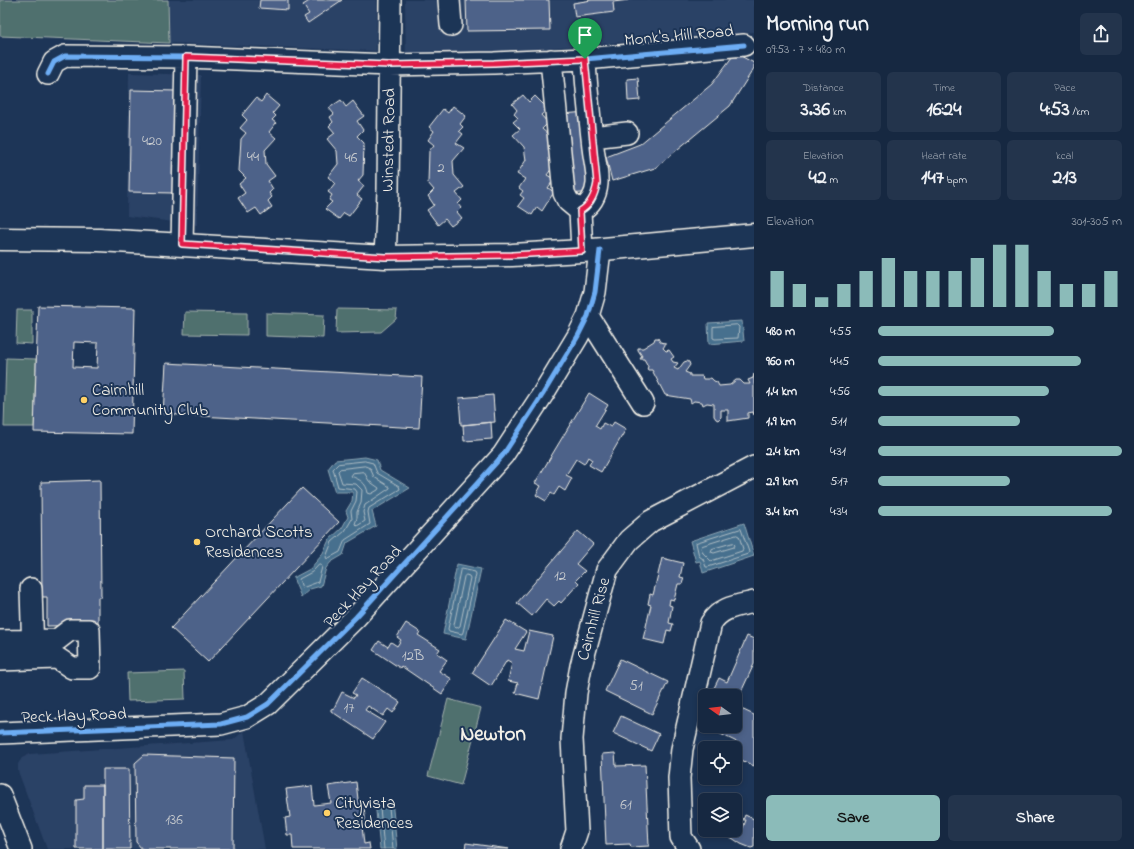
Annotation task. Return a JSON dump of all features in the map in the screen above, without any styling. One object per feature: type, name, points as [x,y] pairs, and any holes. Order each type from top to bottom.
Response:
[{"type":"main road","points":[[0,239],[99,240],[385,257],[512,255],[591,250],[754,235]]},
{"type":"street","name":"Winstedt Road","points":[[385,257],[388,191],[390,0]]},
{"type":"street","points":[[449,0],[451,25]]},
{"type":"street","name":"Monk's Hill Road","points":[[48,74],[54,62],[65,56],[186,57],[389,65],[585,59],[744,45]]},
{"type":"street","points":[[182,244],[186,57]]},
{"type":"street","points":[[551,60],[564,193],[568,201],[580,211],[586,208],[592,201],[597,183],[585,59]]},
{"type":"street","points":[[554,94],[587,91]]},
{"type":"street","points":[[592,137],[627,132]]},
{"type":"street","name":"Peck Hay Road","points":[[0,733],[221,724],[247,717],[268,704],[356,617],[503,455],[543,394],[578,336],[588,316],[595,292],[591,250],[580,211]]},
{"type":"street","points":[[588,316],[643,403]]},
{"type":"street","name":"Cairnhill Rise","points":[[572,849],[577,831],[572,739],[576,693],[581,666],[607,570],[629,540],[651,521],[754,467]]},
{"type":"street","points":[[31,589],[33,649]]},
{"type":"street","points":[[689,849],[681,837],[679,778],[682,749],[712,623],[720,612],[754,602]]},
{"type":"street","points":[[0,641],[33,649]]},
{"type":"street","points":[[0,660],[33,649]]},
{"type":"street","points":[[0,795],[21,849]]},
{"type":"shaded area","points":[[168,0],[377,0],[376,51],[169,43]]},
{"type":"shaded area","points":[[405,0],[754,0],[754,32],[406,59]]},
{"type":"shaded area","points":[[129,73],[201,75],[197,225],[127,216]]},
{"type":"shaded area","points":[[244,731],[265,849],[47,849],[18,771],[18,764],[22,758],[30,754],[233,740]]},
{"type":"green space","points":[[0,0],[168,0],[169,43],[0,36]]},
{"type":"green space","points":[[337,309],[397,310],[396,319],[381,332],[336,333]]},
{"type":"green space","points":[[17,310],[32,310],[32,344],[16,343]]},
{"type":"green space","points":[[185,312],[247,313],[247,335],[184,334]]},
{"type":"green space","points":[[266,313],[324,315],[323,338],[266,336]]},
{"type":"green space","points":[[6,358],[36,359],[34,427],[4,427]]},
{"type":"green space","points":[[184,671],[185,699],[128,701],[127,673]]},
{"type":"green space","points":[[448,699],[481,708],[461,785],[428,776]]},
{"type":"water","points":[[742,321],[744,341],[709,344],[708,323]]},
{"type":"water","points":[[365,457],[377,460],[380,470],[410,488],[372,511],[376,526],[347,543],[343,555],[331,562],[326,568],[321,586],[310,589],[301,597],[293,578],[310,569],[322,555],[329,540],[342,528],[348,517],[346,511],[352,501],[353,492],[335,492],[328,469],[335,460]]},
{"type":"water","points":[[744,523],[754,556],[703,573],[700,561],[696,562],[690,541]]},
{"type":"water","points":[[457,564],[481,569],[466,639],[443,634]]},
{"type":"water","points":[[392,800],[397,849],[380,849],[375,802]]},
{"type":"building","points":[[260,0],[288,0],[288,10],[259,8]]},
{"type":"building","points":[[311,0],[342,0],[308,23],[304,17],[309,14],[303,5]]},
{"type":"building","points":[[466,0],[549,0],[550,30],[467,31]]},
{"type":"building","points":[[592,0],[629,0],[613,2],[614,12],[575,17],[573,3]]},
{"type":"building","points":[[735,53],[754,63],[754,68],[730,106],[655,168],[612,181],[606,157],[640,144],[712,84]]},
{"type":"building","points":[[638,78],[640,100],[628,101],[627,79]]},
{"type":"building","points":[[131,90],[176,91],[173,193],[129,192]]},
{"type":"building","points":[[266,95],[279,106],[273,113],[276,116],[272,120],[276,123],[269,132],[276,138],[265,150],[266,164],[275,176],[268,181],[273,189],[269,193],[272,197],[268,201],[272,207],[261,215],[256,208],[248,213],[238,198],[245,193],[239,184],[246,178],[239,171],[241,139],[246,133],[240,128],[247,120],[242,115],[256,98],[261,102]]},
{"type":"building","points":[[523,95],[529,102],[535,96],[548,109],[541,115],[548,123],[542,129],[550,136],[552,168],[547,175],[554,179],[548,188],[554,192],[542,211],[537,207],[532,215],[518,206],[524,198],[520,195],[523,191],[519,188],[525,179],[517,174],[526,160],[524,147],[513,135],[520,129],[513,122],[518,118],[514,114],[517,110],[512,104]]},
{"type":"building","points":[[341,100],[346,107],[353,101],[364,116],[357,121],[363,130],[357,136],[364,143],[363,175],[358,181],[364,186],[357,195],[362,199],[349,216],[344,213],[339,219],[325,209],[332,202],[329,200],[332,195],[328,192],[335,183],[328,177],[338,164],[337,151],[327,139],[335,133],[329,126],[333,122],[330,117],[334,114],[329,108]]},
{"type":"building","points":[[453,106],[466,116],[460,124],[463,127],[459,131],[463,134],[456,143],[464,148],[453,161],[454,175],[464,187],[456,193],[462,200],[458,204],[461,208],[457,212],[462,218],[451,226],[445,219],[438,225],[427,210],[434,205],[428,196],[434,190],[428,183],[429,151],[434,145],[428,140],[434,131],[429,127],[443,109],[448,113]]},
{"type":"building","points":[[586,112],[592,192],[570,194],[563,114]]},
{"type":"building","name":"Cairnhill Community Club","points":[[38,306],[135,308],[132,434],[34,432]],"holes":[[[74,342],[98,343],[97,368],[73,367]]]},
{"type":"building","points":[[655,338],[658,338],[660,342],[665,343],[663,348],[666,351],[669,350],[674,357],[671,359],[673,362],[678,363],[674,368],[678,370],[684,362],[689,362],[690,365],[685,372],[690,374],[690,376],[702,376],[703,379],[711,378],[717,382],[719,386],[730,385],[736,380],[740,380],[744,384],[750,384],[748,380],[753,378],[754,374],[754,415],[753,412],[748,413],[748,418],[728,421],[728,410],[721,410],[721,417],[718,420],[714,416],[714,404],[707,403],[703,405],[702,402],[694,401],[691,403],[690,399],[665,395],[652,370],[647,370],[648,366],[644,359],[640,359],[642,356],[638,350],[638,348],[643,348],[654,341]]},
{"type":"building","points":[[166,363],[422,377],[419,428],[163,414]]},
{"type":"building","points":[[589,393],[608,405],[595,426],[600,429],[603,423],[611,427],[614,422],[626,429],[601,472],[589,465],[592,460],[588,457],[584,464],[576,459],[566,475],[572,478],[565,491],[559,487],[554,495],[551,493],[546,501],[536,495],[541,486],[535,483]]},
{"type":"building","points":[[493,395],[495,422],[461,425],[459,398]]},
{"type":"building","points":[[491,422],[492,439],[464,441],[463,425]]},
{"type":"building","points":[[100,480],[101,597],[98,597],[98,625],[47,626],[47,597],[42,597],[41,482]]},
{"type":"building","points":[[302,488],[339,522],[208,662],[171,628]]},
{"type":"building","points":[[578,531],[593,544],[576,564],[585,571],[576,580],[579,583],[561,603],[559,601],[554,606],[546,599],[532,616],[517,603]]},
{"type":"building","points":[[662,558],[683,563],[680,577],[684,578],[682,584],[678,584],[674,600],[670,599],[669,605],[672,606],[669,623],[673,624],[671,631],[667,630],[664,644],[643,639],[651,605],[648,604],[650,594],[653,595]]},
{"type":"building","points":[[506,620],[526,632],[515,649],[524,651],[529,631],[553,636],[539,699],[515,693],[518,683],[508,681],[512,663],[507,660],[491,686],[472,673]]},
{"type":"building","points":[[406,623],[420,632],[418,635],[440,649],[437,653],[447,660],[439,671],[452,679],[442,694],[401,666],[400,668],[373,650],[379,641],[388,647],[391,642],[397,646],[401,640],[397,637]]},
{"type":"building","points":[[747,636],[754,639],[754,664],[742,690],[714,689],[719,678],[727,682]]},
{"type":"building","points":[[620,659],[668,682],[652,714],[605,691]]},
{"type":"building","points":[[362,678],[400,702],[393,713],[388,709],[383,716],[368,706],[365,710],[385,722],[373,739],[331,711],[342,692],[354,698],[356,695],[352,693]]},
{"type":"building","points":[[742,709],[754,715],[754,766],[742,760],[742,741],[735,741],[718,733],[742,733]]},
{"type":"building","points":[[621,716],[659,734],[651,751],[613,733]]},
{"type":"building","points":[[615,753],[616,766],[645,765],[649,846],[631,847],[630,844],[606,845],[602,754]]},
{"type":"building","points":[[144,755],[234,758],[233,849],[142,849],[136,842],[135,763]]},
{"type":"building","points":[[103,769],[129,769],[130,849],[103,849]]},
{"type":"building","name":"Cityvista Residences","points":[[356,782],[359,808],[364,808],[366,825],[362,826],[364,844],[369,843],[370,849],[293,849],[292,835],[287,835],[285,818],[290,817],[286,789],[312,786],[314,805],[331,803],[328,786]]},
{"type":"building","points":[[84,785],[103,785],[103,849],[76,849],[76,800],[84,799]]},
{"type":"building","points":[[745,815],[754,819],[754,847],[751,848],[728,837],[742,837],[742,828],[746,820],[743,820]]},
{"type":"building","points":[[466,843],[509,849],[465,849]]},
{"type":"cycle path","points":[[48,74],[54,62],[65,56],[186,57],[389,65],[494,63],[585,59],[744,45]]},
{"type":"cycle path","points":[[0,733],[221,724],[247,717],[268,704],[356,617],[503,455],[543,394],[578,336],[588,316],[595,292],[600,250]]},
{"type":"place","name":"Cairnhill Community Club","points":[[84,400]]},
{"type":"place","name":"Orchard Scotts Residences","points":[[197,542]]},
{"type":"place","name":"Cityvista Residences","points":[[327,813]]},
{"type":"district","name":"Newton","points":[[493,735]]},
{"type":"route","points":[[186,57],[389,65],[494,63],[585,59],[597,183],[592,201],[586,208],[580,211],[582,251],[512,255],[385,257],[182,244],[186,57]]}]
